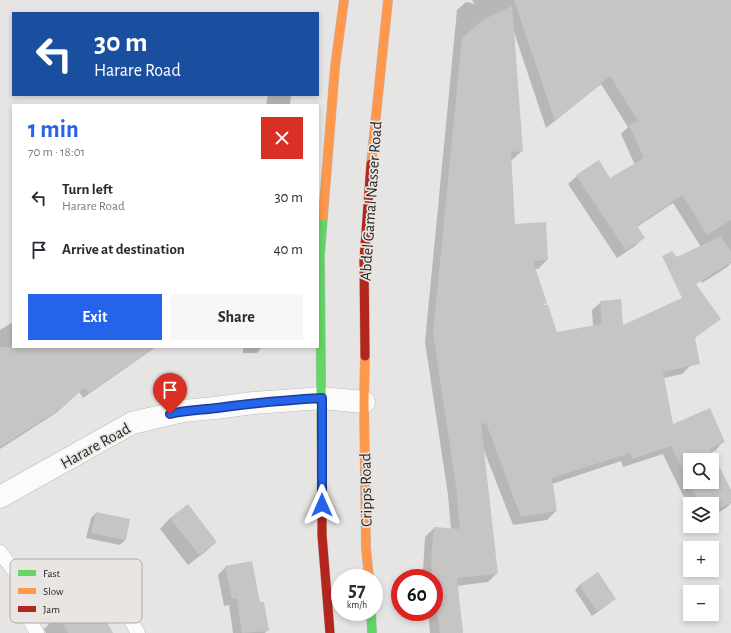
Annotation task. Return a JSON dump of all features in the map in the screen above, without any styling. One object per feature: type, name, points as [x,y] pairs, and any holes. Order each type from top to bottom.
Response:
[{"type":"main road","points":[[330,633],[322,535],[320,255],[335,67],[344,0]]},
{"type":"main road","name":"Abdel Gamal Nasser Road","points":[[364,402],[364,260],[372,153],[388,0]]},
{"type":"main road","name":"Cripps Road","points":[[364,402],[367,569]]},
{"type":"main road","points":[[371,621],[372,633]]},
{"type":"street","name":"Harare Road","points":[[0,497],[132,423],[183,411],[252,402],[322,398],[364,402]]},
{"type":"lane","points":[[0,552],[10,566]]},
{"type":"lane","points":[[31,623],[37,633]]},
{"type":"lane","points":[[132,623],[138,633]]},
{"type":"building","points":[[514,0],[731,0],[731,220],[707,235],[682,195],[637,226],[645,238],[626,250],[576,175],[599,160],[610,178],[644,158],[629,125],[638,121],[610,76],[555,121]]},
{"type":"building","points":[[512,6],[523,151],[511,152],[515,224],[546,222],[548,260],[533,261],[547,303],[543,305],[548,305],[557,332],[602,324],[600,301],[621,299],[623,325],[682,298],[662,256],[672,251],[677,257],[721,236],[731,252],[731,262],[696,284],[721,319],[695,338],[700,364],[663,372],[673,424],[710,408],[725,442],[710,448],[712,453],[683,453],[683,470],[671,446],[632,459],[630,453],[552,478],[557,511],[521,517],[486,423],[481,424],[498,574],[457,578],[463,633],[440,633],[438,621],[443,621],[443,569],[432,569],[431,562],[434,527],[460,529],[456,486],[433,333],[462,38],[483,20]]},
{"type":"building","points":[[0,347],[154,348],[89,393],[85,387],[62,408],[0,447]]},
{"type":"building","points":[[719,466],[731,490],[731,502],[719,509],[719,497],[696,497],[692,489],[719,489]]},
{"type":"building","points":[[188,504],[217,542],[199,555],[170,518]]},
{"type":"building","points":[[96,512],[130,519],[126,540],[91,533]]},
{"type":"building","points":[[252,561],[260,602],[264,602],[269,631],[242,633],[237,598],[232,599],[225,566]]},
{"type":"building","points":[[598,572],[616,599],[597,611],[579,585]]},
{"type":"building","points":[[63,623],[107,623],[113,633],[68,633]]},
{"type":"traffic: fast","points":[[322,506],[320,255],[323,216]]},
{"type":"traffic: fast","points":[[371,621],[372,633]]},
{"type":"traffic: slow","points":[[323,216],[335,67],[344,0]]},
{"type":"traffic: slow","points":[[371,164],[388,0]]},
{"type":"traffic: slow","points":[[365,356],[364,402],[366,548],[368,569]]},
{"type":"traffic: jam","points":[[365,356],[364,260],[371,164]]},
{"type":"traffic: jam","points":[[322,506],[322,535],[330,633]]},
{"type":"route","points":[[170,414],[252,402],[322,398],[322,505]]}]
